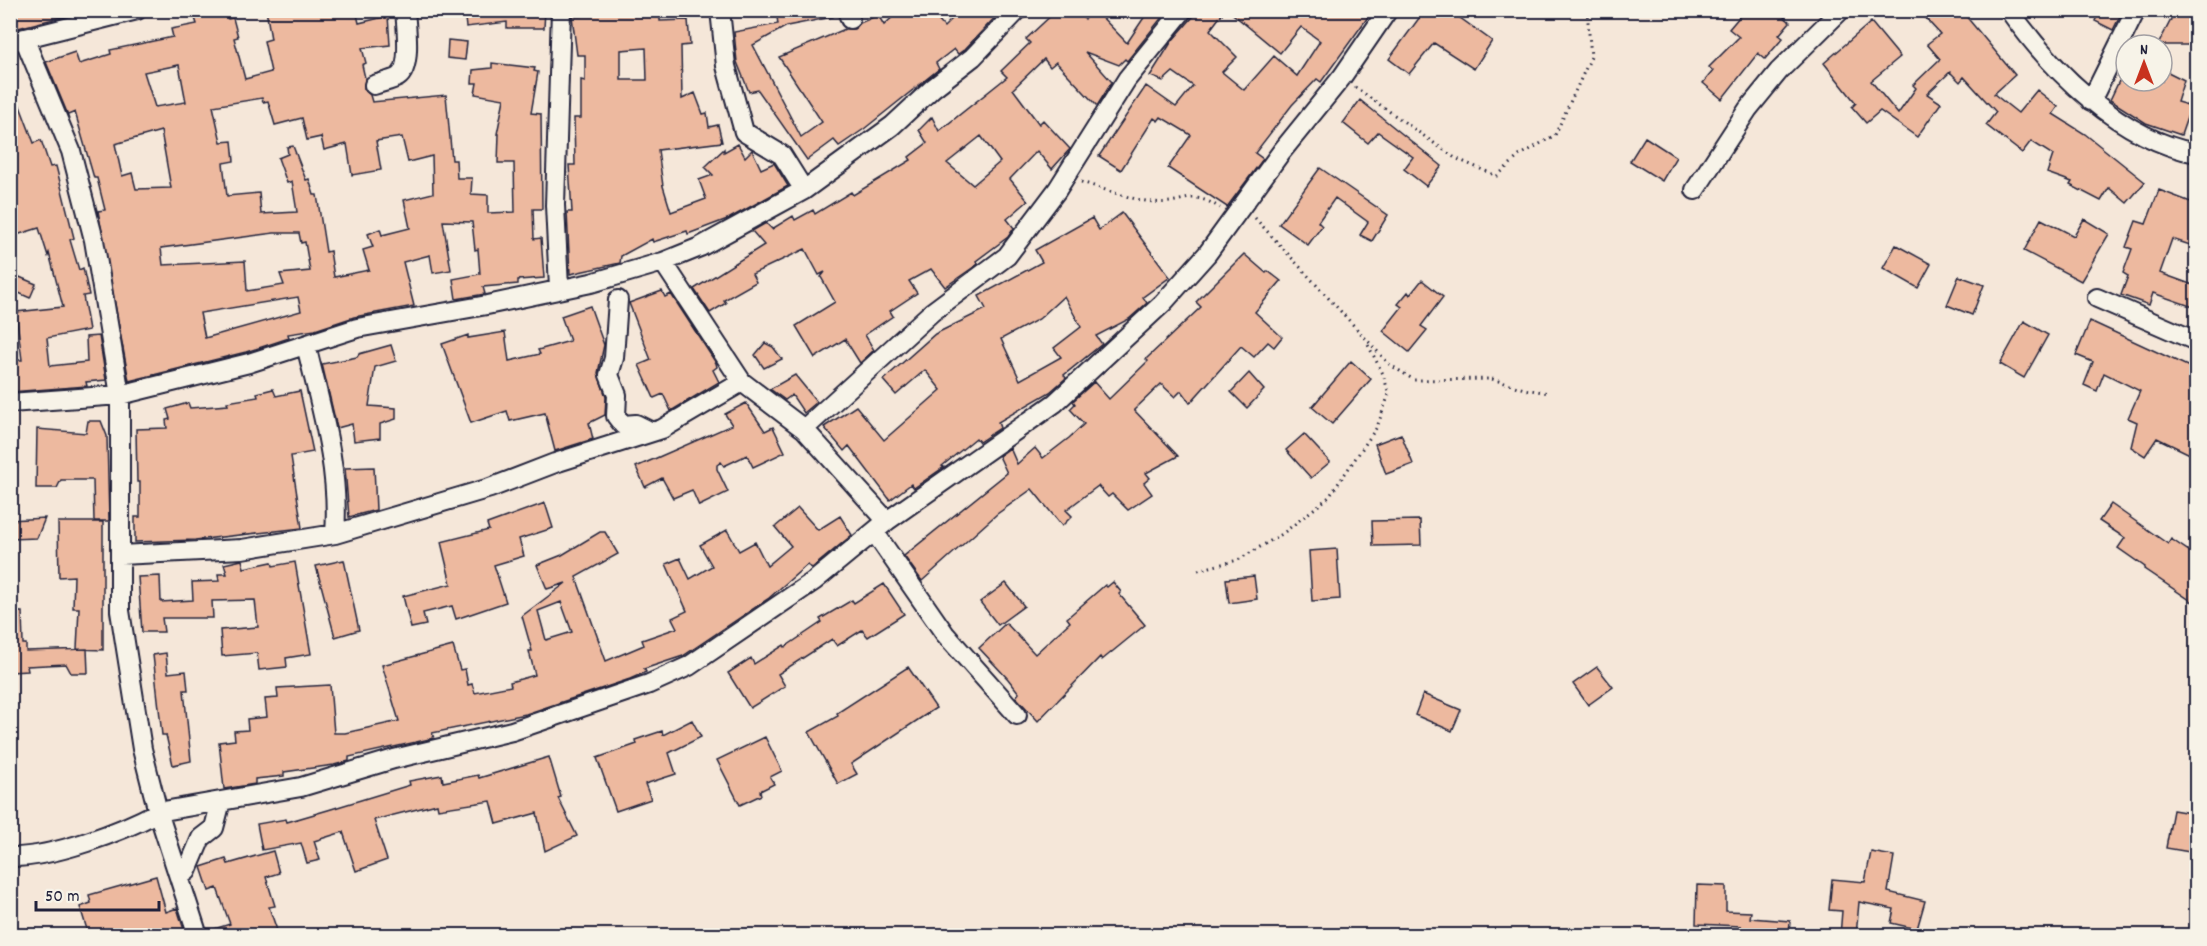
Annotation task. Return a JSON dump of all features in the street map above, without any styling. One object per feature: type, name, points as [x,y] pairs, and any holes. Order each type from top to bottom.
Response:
[{"type":"street","points":[[137,10],[17,40],[71,151],[94,240],[120,395],[120,611],[142,750],[158,812],[198,936]]},
{"type":"street","points":[[374,84],[399,76],[404,69],[407,50],[405,10]]},
{"type":"street","points":[[558,288],[555,205],[561,10]]},
{"type":"street","points":[[720,10],[726,66],[744,132],[782,155],[804,190]]},
{"type":"street","points":[[10,403],[120,395],[249,363],[357,328],[487,305],[558,288],[591,283],[663,262],[700,247],[804,190],[892,126],[933,88],[973,57],[1018,10]]},
{"type":"street","points":[[804,429],[932,312],[1007,256],[1065,177],[1126,79],[1182,10]]},
{"type":"street","points":[[10,857],[49,853],[142,821],[158,812],[301,787],[394,759],[512,731],[649,684],[688,666],[754,624],[881,527],[1055,403],[1162,303],[1207,254],[1282,151],[1342,77],[1388,10]]},
{"type":"street","points":[[1695,190],[1754,102],[1779,71],[1841,10]]},
{"type":"street","points":[[2008,10],[2058,71],[2091,101],[2165,144],[2196,153]]},
{"type":"street","points":[[2091,101],[2136,10]]},
{"type":"street","points":[[663,262],[742,382],[804,429],[881,527],[945,634],[1017,715]]},
{"type":"street","points":[[2097,298],[2196,341]]},
{"type":"street","points":[[618,300],[615,358],[609,375],[617,395],[616,416],[623,425],[636,424],[652,432]]},
{"type":"street","points":[[306,345],[335,471],[337,507],[335,534]]},
{"type":"street","points":[[120,555],[242,549],[335,534],[490,488],[555,462],[652,432],[683,418],[742,382]]},
{"type":"street","points":[[179,877],[187,871],[201,838],[214,828],[221,801]]},
{"type":"path","points":[[1342,77],[1455,159],[1497,176],[1519,156],[1555,135],[1591,57],[1587,10]]},
{"type":"path","points":[[1065,177],[1127,197],[1155,203],[1174,202],[1187,197],[1205,198],[1221,208],[1241,209],[1389,364],[1414,380],[1492,378],[1524,389],[1549,393]]},
{"type":"path","points":[[1198,570],[1239,560],[1282,534],[1329,497],[1377,427],[1389,394],[1383,374],[1365,338]]},
{"type":"building","points":[[10,10],[89,10],[10,30]]},
{"type":"building","points":[[266,10],[356,10],[359,23],[388,16],[390,45],[362,48],[366,63],[362,65],[365,78],[364,89],[370,95],[372,102],[446,95],[452,160],[456,160],[457,178],[472,178],[471,194],[488,195],[488,213],[515,212],[514,163],[498,163],[499,134],[497,134],[504,99],[475,94],[477,83],[472,83],[473,70],[492,68],[492,63],[535,68],[534,71],[538,72],[531,113],[541,114],[542,209],[533,209],[534,239],[541,238],[544,278],[518,280],[518,284],[483,287],[485,294],[456,299],[453,279],[480,274],[478,249],[475,250],[472,222],[443,221],[451,270],[433,273],[430,255],[403,262],[414,306],[354,317],[315,330],[288,334],[289,338],[246,352],[129,381],[98,211],[105,210],[97,178],[94,178],[75,112],[68,115],[46,62],[75,52],[79,64],[111,54],[110,50],[173,37],[171,29],[197,24],[195,18],[225,13],[228,19],[233,18],[238,37],[234,38],[245,79],[271,72],[264,41],[271,39]],"holes":[[[179,65],[186,102],[155,107],[144,72]],[[262,98],[263,102],[268,101],[275,125],[302,118],[307,140],[321,137],[324,150],[347,144],[352,175],[381,170],[376,141],[402,137],[408,162],[432,156],[433,193],[404,200],[410,228],[382,235],[380,229],[368,234],[373,247],[363,250],[369,270],[334,277],[330,251],[326,252],[317,195],[314,195],[309,179],[306,180],[293,146],[287,147],[288,154],[278,158],[287,183],[292,181],[297,212],[261,214],[259,193],[227,196],[223,163],[234,161],[232,141],[221,142],[213,106]],[[161,131],[171,188],[136,189],[132,173],[122,176],[115,144]],[[274,233],[299,233],[301,243],[305,242],[310,271],[280,274],[284,285],[247,291],[245,261],[163,265],[161,248]],[[298,297],[301,311],[205,338],[200,313]]]},
{"type":"building","points":[[464,10],[545,10],[544,28],[507,28],[507,22],[466,27]]},
{"type":"building","points":[[582,10],[660,10],[660,21],[688,20],[690,45],[681,46],[682,99],[695,93],[703,114],[707,113],[709,127],[718,125],[722,142],[658,150],[663,186],[671,212],[706,199],[699,180],[713,175],[705,167],[724,149],[724,152],[738,144],[745,157],[752,150],[761,169],[774,163],[788,186],[730,218],[688,234],[687,231],[653,242],[652,239],[621,256],[620,263],[570,274],[567,212],[572,212],[569,165],[575,165],[574,118],[581,118],[581,80],[585,81],[585,55],[577,55],[572,16],[582,16]],"holes":[[[646,48],[647,80],[621,80],[621,50]]]},
{"type":"building","points":[[776,10],[832,10],[833,17],[787,26],[753,45],[801,137],[822,122],[779,57],[845,29],[854,29],[860,23],[878,15],[884,25],[900,10],[929,10],[944,27],[961,10],[1002,10],[965,49],[958,54],[954,49],[936,63],[939,69],[864,129],[839,146],[834,140],[807,160],[758,90],[749,92],[737,62],[734,32],[778,24]]},
{"type":"building","points":[[1057,10],[1071,10],[1085,19],[1095,10],[1127,43],[1149,10],[1167,11],[1127,61],[1125,59],[1119,65],[1085,52],[1112,82],[1097,106],[1056,62],[1050,67],[1044,59],[1013,89],[1039,124],[1043,120],[1070,149],[1052,169],[1037,151],[1010,179],[1028,201],[1007,219],[1014,228],[1008,237],[976,261],[978,264],[945,287],[931,269],[909,281],[917,293],[890,311],[893,316],[865,335],[874,350],[860,363],[845,339],[815,358],[796,326],[835,302],[821,277],[825,272],[819,275],[805,249],[752,274],[756,282],[724,300],[726,303],[710,313],[694,289],[764,245],[752,231],[766,223],[772,229],[793,216],[795,220],[813,210],[815,214],[851,192],[853,195],[911,160],[909,157],[927,143],[919,130],[932,117],[939,131],[1007,77],[1001,71],[1030,43],[1026,39]],"holes":[[[981,136],[1000,162],[973,185],[947,163]]]},
{"type":"building","points":[[1199,10],[1225,10],[1210,30],[1237,57],[1222,72],[1244,90],[1274,56],[1297,76],[1320,41],[1301,27],[1280,53],[1228,10],[1373,10],[1321,82],[1317,79],[1292,105],[1255,153],[1263,159],[1227,207],[1168,168],[1191,135],[1161,117],[1158,121],[1154,118],[1121,170],[1099,156],[1146,86],[1176,107],[1193,86],[1173,72],[1163,81],[1150,76],[1172,41]]},
{"type":"building","points":[[1425,10],[1449,10],[1492,41],[1474,69],[1434,43],[1409,74],[1389,59]]},
{"type":"building","points":[[1745,10],[1776,10],[1790,22],[1779,35],[1783,38],[1765,59],[1758,53],[1722,99],[1703,83],[1713,71],[1709,67],[1739,37],[1729,29]]},
{"type":"building","points":[[1918,10],[1959,10],[2015,75],[1994,94],[2018,113],[2037,90],[2058,107],[2053,114],[2085,134],[2145,182],[2127,203],[2109,188],[2101,201],[2070,185],[2072,182],[2047,173],[2053,155],[2031,141],[2022,153],[1986,125],[1996,112],[1964,77],[1960,82],[1950,72],[1927,94],[1941,103],[1917,137],[1880,111],[1866,123],[1852,107],[1856,103],[1824,63],[1871,22],[1900,57],[1871,81],[1898,114],[1916,88],[1913,85],[1940,59],[1927,44],[1940,34]]},
{"type":"building","points":[[2100,10],[2123,10],[2113,30],[2095,21]]},
{"type":"building","points":[[2176,10],[2182,10],[2196,17],[2196,45],[2174,45],[2174,33],[2164,33]]},
{"type":"building","points":[[448,40],[467,42],[465,60],[447,58]]},
{"type":"building","points":[[2174,75],[2184,80],[2177,102],[2191,106],[2181,135],[2146,123],[2110,100],[2114,92],[2174,93]]},
{"type":"building","points":[[12,85],[34,143],[41,140],[50,167],[56,166],[74,238],[70,240],[79,270],[83,268],[89,295],[83,296],[89,330],[47,338],[50,366],[87,362],[86,337],[99,336],[106,380],[86,382],[87,386],[10,392],[10,360],[22,360],[16,312],[63,307],[49,253],[48,256],[39,228],[10,237]]},
{"type":"building","points":[[1360,100],[1442,166],[1426,186],[1404,169],[1413,157],[1378,132],[1368,143],[1343,123]]},
{"type":"building","points":[[1645,137],[1676,157],[1662,181],[1630,161]]},
{"type":"building","points":[[1320,168],[1388,215],[1372,241],[1360,235],[1368,222],[1335,198],[1318,222],[1322,226],[1308,245],[1279,224]]},
{"type":"building","points":[[2159,190],[2196,204],[2196,247],[2172,239],[2160,273],[2196,286],[2196,308],[2153,293],[2149,305],[2121,295],[2128,276],[2123,273],[2132,249],[2126,247],[2136,221],[2146,224]]},
{"type":"building","points":[[1122,213],[1170,277],[1143,297],[1147,303],[1129,319],[1096,336],[1102,344],[1064,375],[1066,378],[1050,392],[998,422],[1000,428],[979,442],[976,438],[942,466],[944,467],[914,488],[911,484],[890,500],[849,446],[844,451],[824,427],[856,406],[884,440],[941,390],[925,370],[896,395],[883,380],[935,334],[986,309],[979,296],[1042,262],[1035,250],[1092,218],[1099,230]],"holes":[[[1064,296],[1081,327],[1054,348],[1061,357],[1020,380],[1001,339],[1039,319]]]},
{"type":"building","points":[[2041,219],[2074,236],[2084,219],[2109,234],[2081,281],[2024,251]]},
{"type":"building","points":[[1896,245],[1931,264],[1918,288],[1883,268]]},
{"type":"building","points":[[1244,254],[1266,273],[1268,271],[1281,281],[1255,312],[1282,337],[1274,347],[1268,342],[1254,357],[1241,346],[1190,403],[1181,391],[1175,397],[1161,384],[1134,410],[1178,456],[1146,473],[1150,478],[1144,483],[1152,494],[1128,510],[1112,494],[1108,497],[1098,486],[1066,510],[1072,516],[1062,526],[1032,489],[997,514],[922,581],[904,556],[1007,473],[999,456],[1010,448],[1017,464],[1035,448],[1043,458],[1069,438],[1084,424],[1070,409],[1075,404],[1073,401],[1094,382],[1109,399],[1148,361],[1146,359],[1201,307],[1196,302]]},
{"type":"building","points":[[10,273],[36,284],[30,298],[10,289]]},
{"type":"building","points":[[1959,276],[1984,285],[1972,315],[1947,305]]},
{"type":"building","points":[[1422,280],[1443,297],[1421,326],[1427,330],[1409,352],[1383,331],[1402,307],[1398,304],[1408,292],[1410,295]]},
{"type":"building","points":[[662,291],[665,297],[671,294],[716,363],[717,367],[713,370],[719,382],[671,411],[663,394],[654,398],[639,365],[651,360],[629,303]]},
{"type":"building","points":[[590,306],[604,345],[598,373],[606,397],[605,415],[589,423],[593,439],[555,451],[545,413],[510,421],[507,411],[471,423],[442,344],[468,335],[468,338],[505,332],[509,361],[540,354],[538,350],[570,341],[561,316]]},
{"type":"building","points":[[2024,321],[2048,335],[2024,378],[2000,364]]},
{"type":"building","points":[[2090,321],[2196,370],[2196,457],[2157,438],[2145,456],[2131,447],[2137,422],[2128,418],[2140,391],[2104,373],[2097,391],[2084,385],[2093,362],[2076,355]]},
{"type":"building","points":[[765,343],[773,347],[782,359],[764,368],[755,355]]},
{"type":"building","points":[[391,345],[396,361],[375,367],[369,406],[396,408],[396,419],[380,424],[380,438],[354,441],[352,424],[337,428],[322,364],[357,357],[359,354]]},
{"type":"building","points":[[1351,361],[1371,379],[1332,424],[1312,407]]},
{"type":"building","points":[[1249,373],[1264,390],[1247,408],[1231,392]]},
{"type":"building","points":[[795,375],[817,402],[804,413],[792,395],[785,400],[770,389]]},
{"type":"building","points":[[273,389],[276,396],[300,391],[313,452],[291,456],[302,528],[195,540],[135,542],[135,517],[140,517],[136,429],[167,428],[166,420],[170,419],[167,409],[188,403],[190,408],[228,405],[227,402],[258,397],[257,393]]},
{"type":"building","points":[[746,403],[765,431],[773,427],[785,452],[753,467],[747,455],[724,466],[721,462],[717,465],[717,469],[728,492],[699,506],[692,490],[673,498],[662,478],[645,487],[636,467],[732,425],[725,414]]},
{"type":"building","points":[[88,421],[101,421],[107,436],[109,521],[94,521],[93,480],[61,480],[57,488],[36,488],[37,429],[86,433]]},
{"type":"building","points":[[1304,434],[1330,462],[1311,478],[1286,450]]},
{"type":"building","points":[[1401,434],[1413,464],[1386,474],[1375,444]]},
{"type":"building","points":[[374,467],[376,510],[349,517],[345,468]]},
{"type":"building","points":[[545,503],[553,528],[519,539],[524,556],[494,565],[506,602],[456,619],[452,606],[423,613],[426,625],[411,628],[403,596],[451,584],[441,542],[489,530],[487,524]]},
{"type":"building","points":[[2111,504],[2168,544],[2171,539],[2196,556],[2196,604],[2144,569],[2145,567],[2118,548],[2125,538],[2099,521]]},
{"type":"building","points":[[798,508],[818,530],[840,516],[852,535],[812,568],[807,565],[769,598],[683,656],[644,669],[646,672],[630,679],[526,714],[432,733],[434,738],[349,757],[349,761],[284,772],[284,776],[255,779],[255,784],[224,789],[219,742],[235,740],[234,731],[248,730],[247,719],[267,717],[265,699],[278,698],[277,688],[330,685],[334,733],[345,733],[399,721],[382,665],[453,646],[460,670],[465,669],[468,685],[472,684],[475,693],[511,686],[510,682],[535,675],[529,651],[532,651],[522,616],[566,583],[547,589],[537,565],[562,555],[600,532],[605,532],[618,554],[576,577],[606,661],[644,645],[642,640],[677,628],[672,618],[687,611],[666,564],[680,558],[690,579],[712,566],[700,545],[727,530],[739,551],[755,542],[767,566],[791,546],[775,527]],"holes":[[[561,602],[572,632],[546,640],[538,611]]]},
{"type":"building","points":[[45,518],[37,538],[10,539],[10,520]]},
{"type":"building","points":[[1420,520],[1421,545],[1373,546],[1372,521]]},
{"type":"building","points":[[58,522],[103,522],[103,650],[77,649],[79,608],[73,608],[74,576],[59,577]]},
{"type":"building","points":[[1337,549],[1340,599],[1312,601],[1309,551]]},
{"type":"building","points":[[242,560],[244,568],[272,562],[273,566],[295,562],[311,654],[286,658],[287,667],[259,670],[257,653],[222,656],[220,630],[258,627],[255,600],[212,601],[213,618],[162,618],[164,632],[142,632],[138,577],[160,576],[161,602],[193,600],[192,582],[219,581],[218,574],[227,574],[224,564]]},
{"type":"building","points":[[344,560],[359,630],[335,637],[316,566]]},
{"type":"building","points":[[1254,576],[1257,599],[1229,603],[1226,579]]},
{"type":"building","points":[[1113,582],[1121,592],[1119,594],[1145,625],[1102,660],[1100,657],[1038,721],[1016,697],[1019,693],[1008,679],[979,648],[1006,623],[1035,654],[1070,622],[1067,618],[1105,585],[1107,587]]},
{"type":"building","points":[[1006,583],[1024,606],[998,625],[980,602]]},
{"type":"building","points":[[884,584],[904,614],[868,637],[862,630],[837,646],[832,639],[778,674],[785,686],[750,708],[728,673],[751,658],[754,664],[784,645],[785,647],[822,622],[820,619],[852,600],[854,603]]},
{"type":"building","points":[[10,612],[22,612],[23,644],[26,644],[26,651],[87,649],[88,673],[71,673],[66,664],[27,666],[28,671],[10,672]]},
{"type":"building","points":[[166,653],[168,673],[186,671],[188,690],[184,690],[191,761],[173,765],[166,735],[162,735],[153,655]]},
{"type":"building","points":[[908,667],[936,708],[851,764],[857,774],[838,784],[809,732],[838,716],[837,713]]},
{"type":"building","points":[[1597,667],[1613,687],[1588,705],[1573,684]]},
{"type":"building","points":[[1423,694],[1461,710],[1452,731],[1415,715]]},
{"type":"building","points":[[692,720],[701,737],[669,753],[676,774],[645,784],[651,799],[616,811],[597,758],[637,744],[635,740],[662,731],[663,735]]},
{"type":"building","points":[[765,737],[782,771],[770,777],[774,784],[760,791],[761,795],[740,805],[717,760]]},
{"type":"building","points":[[549,757],[561,797],[558,798],[577,836],[545,851],[537,813],[497,824],[491,801],[438,809],[437,804],[374,820],[387,860],[356,871],[343,832],[314,841],[320,860],[307,863],[301,843],[262,850],[257,824],[286,819],[287,822],[410,785],[409,781],[442,775],[443,782],[478,775],[479,778]]},
{"type":"building","points":[[2173,810],[2196,814],[2196,853],[2166,848]]},
{"type":"building","points":[[273,851],[279,873],[266,877],[275,906],[269,907],[279,936],[209,936],[208,931],[230,924],[217,888],[209,891],[201,867],[226,859],[228,864]]},
{"type":"building","points":[[1871,852],[1894,856],[1888,892],[1925,901],[1917,929],[1891,923],[1894,909],[1859,902],[1856,936],[1840,936],[1842,911],[1829,910],[1832,879],[1865,882]]},
{"type":"building","points":[[156,876],[166,912],[177,908],[186,936],[89,936],[80,907],[91,903],[89,895]]},
{"type":"building","points":[[1697,885],[1726,886],[1726,911],[1751,912],[1750,918],[1790,921],[1789,936],[1740,936],[1741,926],[1696,924]]}]
